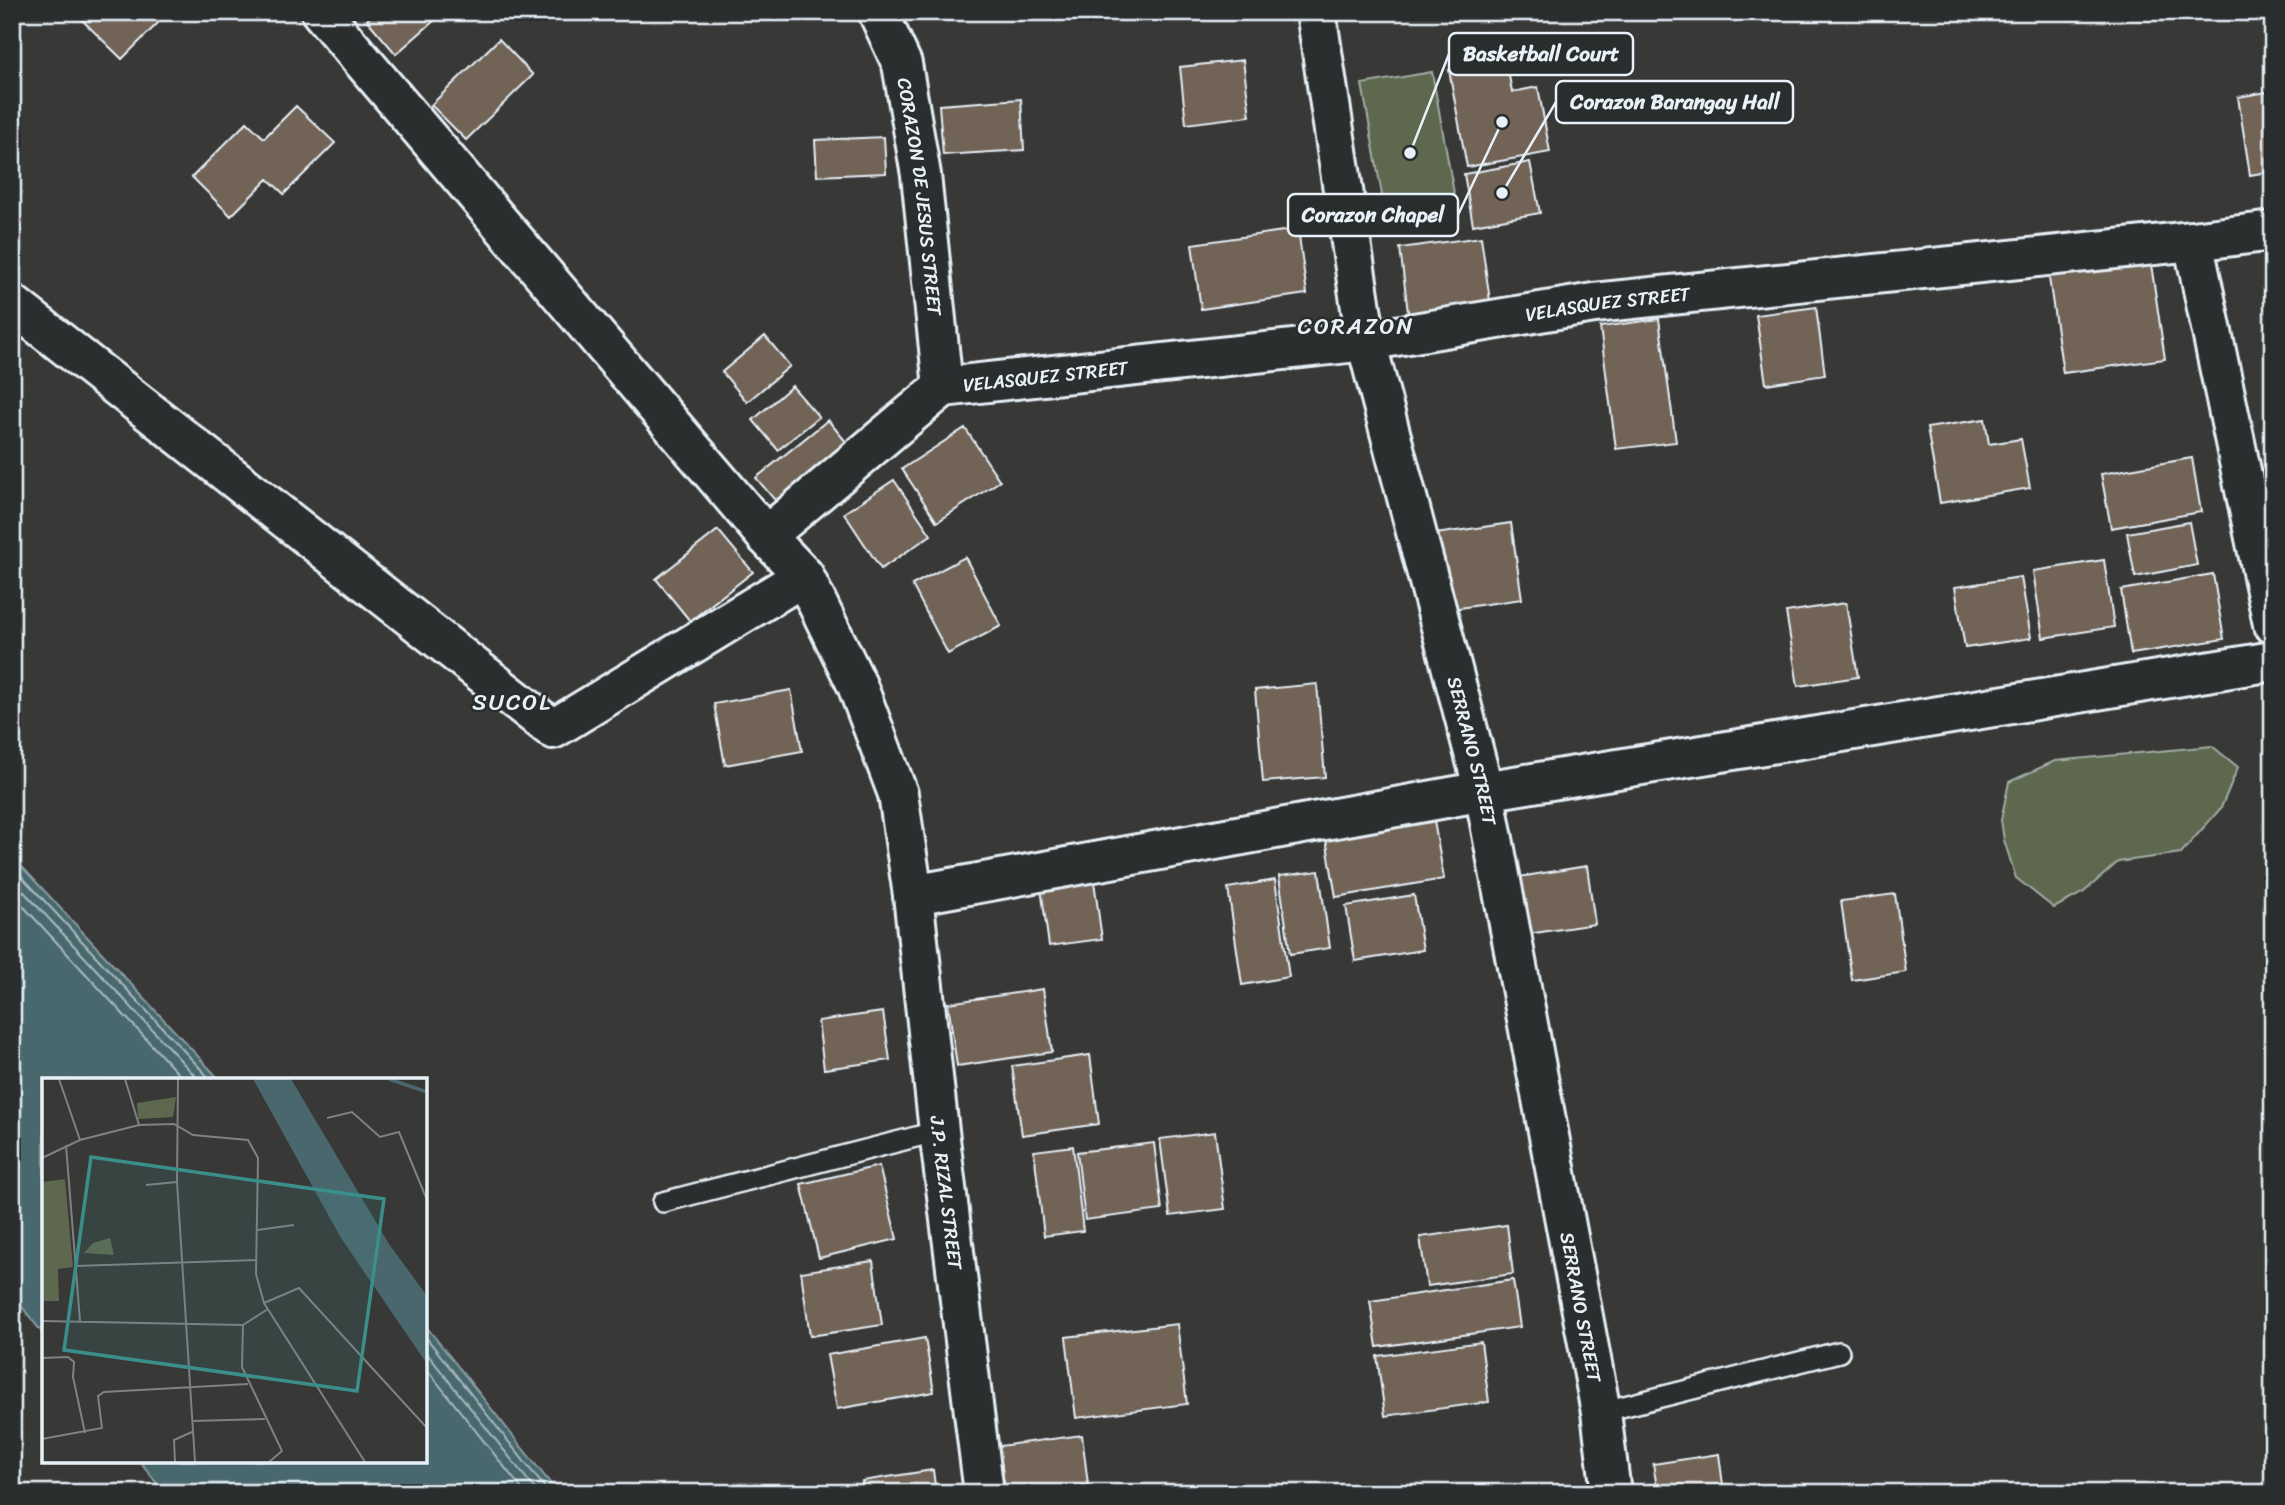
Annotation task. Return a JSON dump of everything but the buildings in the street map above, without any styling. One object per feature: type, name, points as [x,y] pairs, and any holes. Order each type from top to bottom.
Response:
[{"type":"street","name":"J.P. RIZAL STREET","points":[[321,12],[766,536],[804,576],[857,685],[898,794],[913,895],[984,1493]]},
{"type":"street","name":"CORAZON DE JESUS STREET","points":[[877,12],[902,64],[921,175],[943,387]]},
{"type":"street","name":"SERRANO STREET","points":[[1316,12],[1366,341],[1484,791],[1601,1412],[1611,1493]]},
{"type":"street","name":"VELASQUEZ STREET","points":[[943,387],[1366,341],[1594,303],[2273,231]]},
{"type":"street","points":[[2193,241],[2273,624]]},
{"type":"street","points":[[12,304],[553,729],[804,576]]},
{"type":"street","points":[[766,536],[943,387]]},
{"type":"street","points":[[913,895],[1484,791],[2273,661]]},
{"type":"lane","points":[[663,1202],[939,1131]]},
{"type":"lane","points":[[1601,1412],[1839,1352]]},
{"type":"green space","points":[[1432,72],[1459,221],[1389,234],[1362,84]]},
{"type":"green space","points":[[2212,746],[2238,767],[2221,808],[2181,853],[2118,862],[2084,892],[2054,908],[2016,878],[2004,840],[2001,820],[2009,782],[2055,761]]},
{"type":"water","points":[[12,856],[218,1078],[42,1078],[42,1332],[12,1294]]},
{"type":"water","points":[[427,1328],[558,1493],[164,1493],[142,1463],[427,1463]]},
{"type":"place","name":"Corazon Chapel","points":[[1502,122]]},
{"type":"place","name":"Basketball Court","points":[[1410,153]]},
{"type":"place","name":"Corazon Barangay Hall","points":[[1502,193]]},
{"type":"district","name":"CORAZON","points":[[1356,326]]},
{"type":"district","name":"SUCOL","points":[[512,702]]}]
